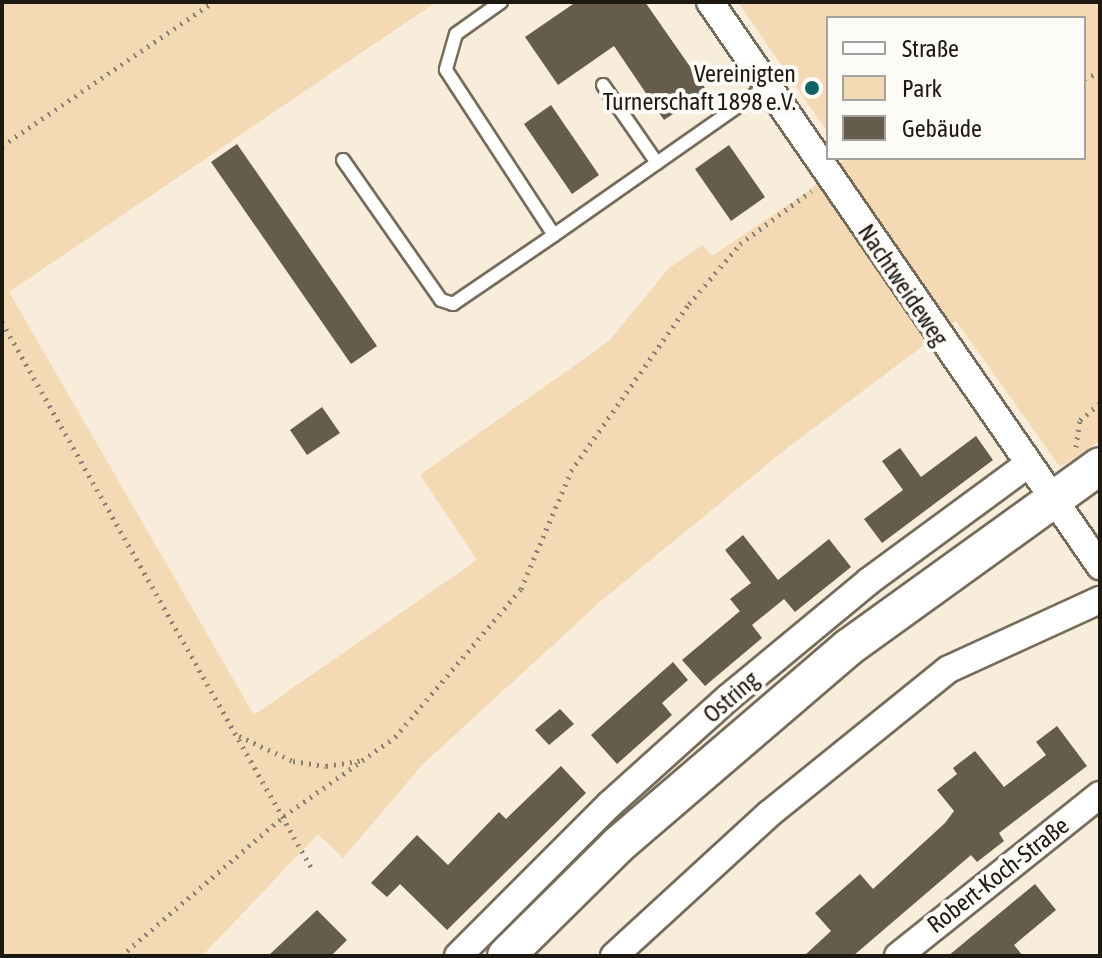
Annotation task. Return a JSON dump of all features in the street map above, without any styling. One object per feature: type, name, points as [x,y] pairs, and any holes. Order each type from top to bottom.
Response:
[{"type":"main road","name":"Ostring","points":[[506,956],[618,845],[849,647],[1100,466]]},
{"type":"street","name":"Nachtweideweg","points":[[710,2],[1027,465],[1100,566]]},
{"type":"street","name":"Ostring","points":[[458,956],[609,805],[729,697],[869,581],[1027,465]]},
{"type":"street","points":[[614,956],[780,804],[949,669],[1100,600]]},
{"type":"street","name":"Robert-Koch-Straße","points":[[898,956],[1100,795]]},
{"type":"lane","points":[[501,2],[456,34],[446,70],[554,235]]},
{"type":"lane","points":[[603,85],[657,163]]},
{"type":"lane","points":[[343,160],[441,300],[453,304],[767,86]]},
{"type":"path","points":[[2,146],[213,2]]},
{"type":"path","points":[[121,956],[284,816],[395,737],[521,589],[571,471],[689,304],[740,244],[829,177]]},
{"type":"path","points":[[2,322],[312,869]]},
{"type":"path","points":[[1076,434],[1080,420],[1100,403]]},
{"type":"path","points":[[238,736],[293,761],[326,766],[363,760]]},
{"type":"green space","points":[[2,2],[436,2],[9,292],[254,715],[477,560],[420,475],[609,341],[669,268],[703,245],[712,256],[810,190],[843,160],[1086,160],[1086,16],[826,16],[826,130],[738,2],[1100,2],[1100,441],[1060,467],[956,321],[787,448],[602,600],[422,765],[343,858],[318,834],[202,956],[2,956]]},
{"type":"building","points":[[576,2],[645,2],[707,91],[664,120],[614,46],[558,85],[525,37]]},
{"type":"building","points":[[551,105],[599,175],[572,194],[524,124]]},
{"type":"building","points":[[237,144],[377,346],[351,364],[211,162]]},
{"type":"building","points":[[729,145],[765,197],[731,221],[695,169]]},
{"type":"building","points":[[322,407],[340,433],[307,455],[290,430]]},
{"type":"building","points":[[976,436],[993,460],[882,543],[864,519],[903,490],[882,461],[900,448],[921,477]]},
{"type":"building","points":[[743,535],[778,580],[829,539],[851,567],[795,612],[784,599],[752,625],[762,638],[705,686],[682,660],[740,611],[730,599],[751,583],[725,550]]},
{"type":"building","points":[[673,662],[688,680],[662,703],[672,715],[617,764],[591,735]]},
{"type":"building","points":[[560,709],[574,724],[549,745],[535,730]]},
{"type":"building","points":[[1057,726],[1087,766],[999,833],[1004,841],[977,862],[971,855],[853,956],[804,956],[831,931],[815,913],[860,874],[873,889],[945,823],[954,811],[937,790],[957,774],[953,768],[975,751],[1004,787],[1046,755],[1036,742]]},
{"type":"building","points":[[561,766],[586,793],[447,930],[400,884],[387,897],[371,883],[417,835],[448,865],[499,812],[506,819]]},
{"type":"building","points":[[1035,884],[1056,910],[1014,945],[1023,956],[948,956]]},
{"type":"building","points":[[317,910],[347,940],[331,956],[268,956]]},
{"type":"place","name":"Vereinigten Turnerschaft 1898 e.V.","points":[[812,88]]}]
